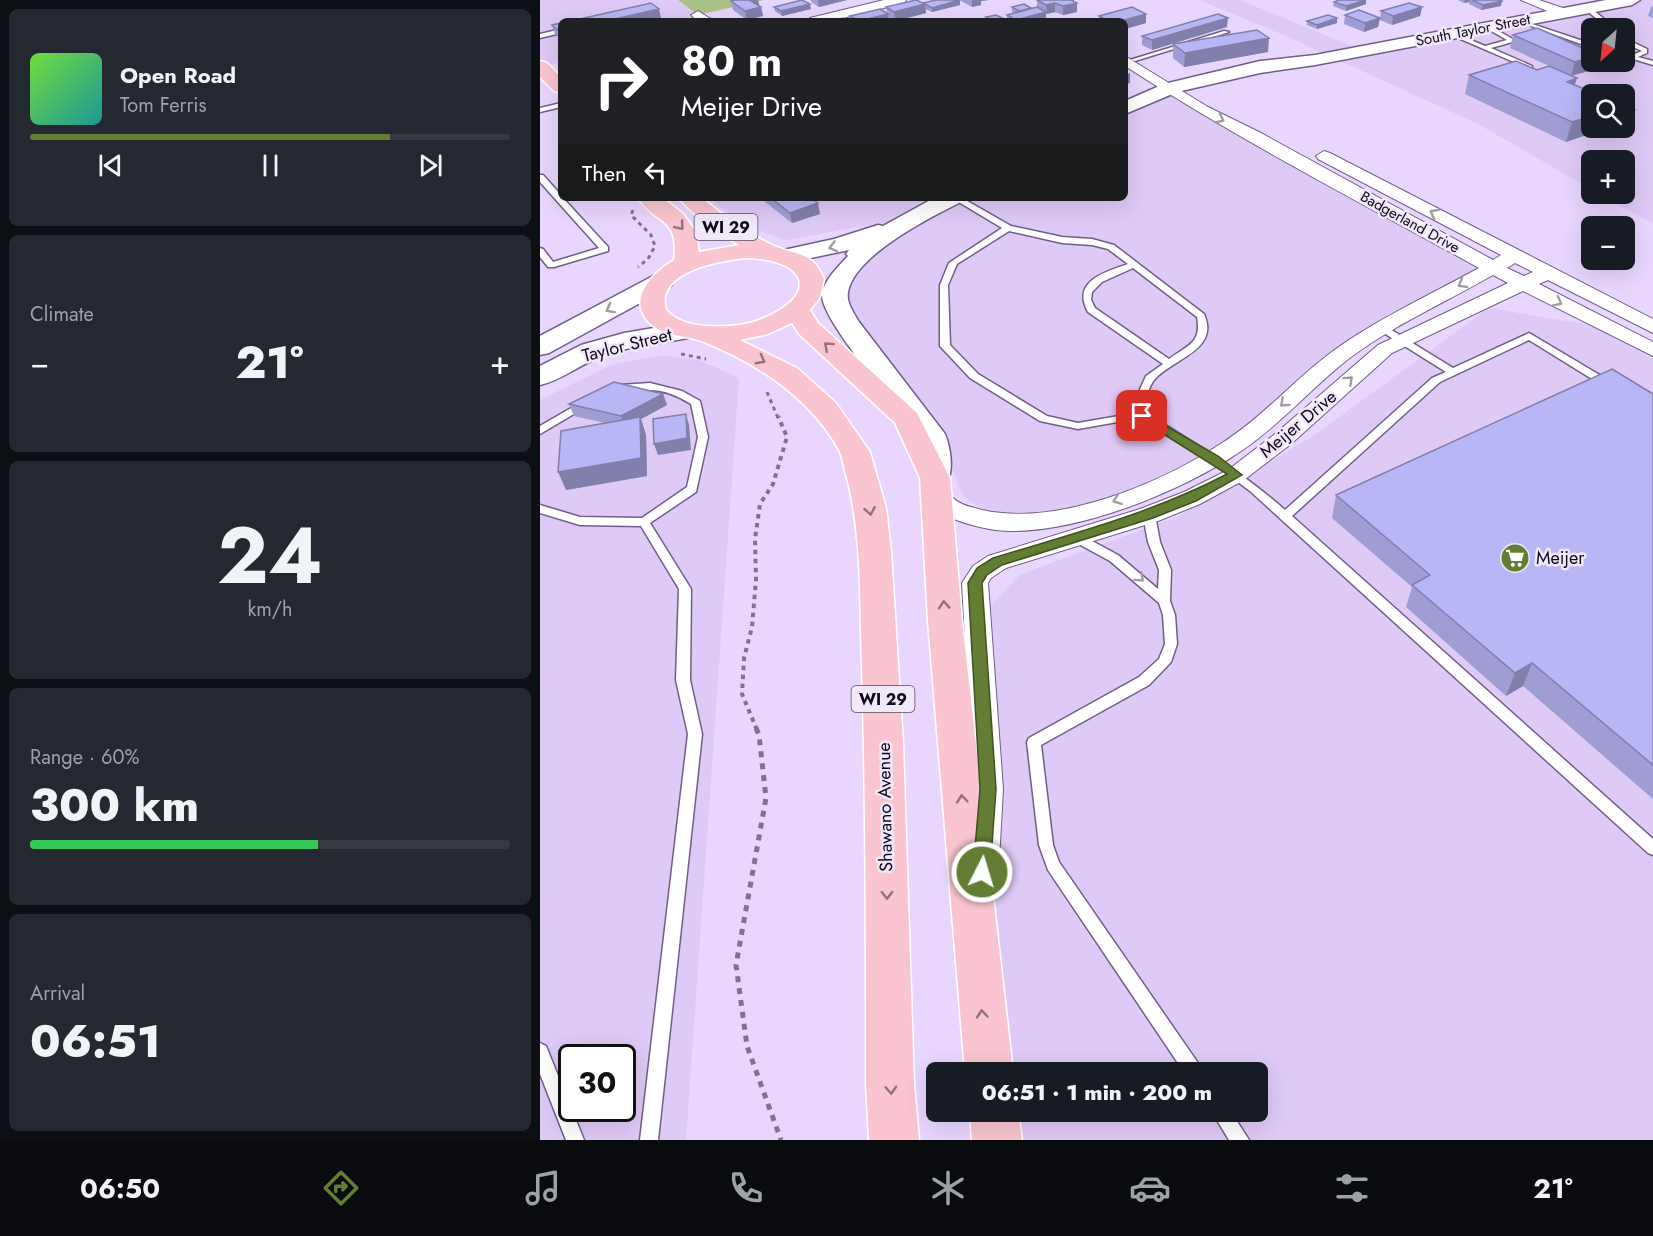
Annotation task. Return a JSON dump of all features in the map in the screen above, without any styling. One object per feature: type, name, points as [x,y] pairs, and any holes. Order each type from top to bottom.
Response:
[{"type":"main road","points":[[540,67],[558,84]]},
{"type":"main road","name":"WI 29","points":[[653,201],[684,228],[689,242],[686,264]]},
{"type":"main road","name":"WI 29","points":[[692,201],[713,219],[777,254],[802,264],[811,274],[805,298],[808,328],[907,419],[935,483],[945,621],[988,1062]]},
{"type":"main road","name":"WI 29","points":[[696,333],[663,322],[653,310],[652,295],[662,281],[686,264],[725,253],[777,254]]},
{"type":"main road","points":[[696,333],[733,333],[757,329],[779,321],[805,298]]},
{"type":"main road","name":"Shawano Avenue","points":[[696,333],[787,374],[826,409],[855,452],[870,508],[875,551],[882,673],[890,1084],[894,1140]]},
{"type":"main road","points":[[995,1122],[998,1140]]},
{"type":"street","points":[[827,18],[900,0]]},
{"type":"street","points":[[1527,0],[1564,13]]},
{"type":"street","name":"South Taylor Street","points":[[1128,107],[1314,60],[1632,0]]},
{"type":"street","points":[[1128,59],[1188,92]]},
{"type":"street","name":"South Taylor Street","points":[[1128,122],[1188,92]]},
{"type":"street","name":"Badgerland Drive","points":[[1188,92],[1653,327]]},
{"type":"street","name":"Badgerland Drive","points":[[1188,92],[1491,267],[1653,350]]},
{"type":"street","points":[[805,298],[876,241],[908,220],[945,201]]},
{"type":"street","points":[[777,254],[840,245],[908,220]]},
{"type":"street","points":[[876,241],[840,282],[835,301],[849,327],[930,434],[936,451],[935,483]]},
{"type":"street","name":"Meijer Drive","points":[[975,942],[988,789],[975,583],[982,572],[997,562],[1149,515],[1192,498],[1236,475],[1283,439],[1385,349],[1392,334],[1491,267],[1514,256]]},
{"type":"street","name":"Meijer Drive","points":[[935,483],[944,503],[968,515],[993,521],[1029,522],[1054,519],[1106,504],[1188,472],[1214,459],[1242,439],[1338,355],[1392,334],[1442,320],[1547,273]]},
{"type":"street","name":"Taylor Street","points":[[540,347],[662,281]]},
{"type":"street","name":"Taylor Street","points":[[540,377],[590,351],[624,341],[696,333]]},
{"type":"lane","points":[[1587,8],[1600,18]]},
{"type":"lane","points":[[1522,21],[1581,42]]},
{"type":"lane","points":[[1484,48],[1513,41],[1488,27]]},
{"type":"lane","points":[[540,36],[558,32]]},
{"type":"lane","points":[[1128,59],[1226,32]]},
{"type":"lane","points":[[1452,34],[1542,72]]},
{"type":"lane","points":[[1635,46],[1645,51],[1635,54]]},
{"type":"lane","points":[[1635,58],[1653,63]]},
{"type":"lane","points":[[540,110],[558,106]]},
{"type":"lane","points":[[540,177],[558,197]]},
{"type":"lane","points":[[540,251],[551,265],[605,249],[562,201]]},
{"type":"lane","points":[[961,201],[1008,228],[1062,240],[1092,242],[1111,247],[1201,316],[1204,331],[1199,342],[1150,378],[1138,405],[1142,416],[1214,459],[1285,516],[1653,848]]},
{"type":"lane","points":[[1008,228],[953,263],[944,285],[945,346],[974,376],[1044,419],[1078,426],[1142,416]]},
{"type":"lane","points":[[1135,265],[1096,280],[1088,289],[1087,303],[1091,310],[1169,364]]},
{"type":"lane","points":[[1392,334],[1454,372]]},
{"type":"lane","points":[[1285,516],[1436,380],[1529,336],[1615,389]]},
{"type":"lane","points":[[540,509],[580,521],[644,522],[692,489],[703,437],[696,403],[682,392],[651,386],[621,387],[612,391]]},
{"type":"lane","points":[[540,431],[593,399]]},
{"type":"lane","points":[[1149,515],[1154,543],[1165,570],[1164,601],[1169,615],[1171,644],[1165,662],[1144,681],[1034,742],[1046,845],[1053,865],[1187,1062]]},
{"type":"lane","points":[[644,522],[685,589],[683,680],[695,734],[649,1140]]},
{"type":"lane","points":[[1077,538],[1114,558],[1164,601]]},
{"type":"lane","points":[[540,1052],[575,1140]]},
{"type":"lane","points":[[1228,1122],[1240,1140]]},
{"type":"path","points":[[631,215],[651,235],[655,246],[648,259],[633,272]]},
{"type":"path","points":[[773,484],[760,504],[755,539],[756,580],[752,627],[744,658],[742,694],[759,735],[766,798],[736,966],[747,1046],[782,1140]]},
{"type":"shaded area","points":[[540,0],[678,0],[703,18],[558,18],[558,63],[540,67]]},
{"type":"shaded area","points":[[1199,0],[1240,0],[1364,51],[1632,0],[1653,0],[1653,224],[1618,204],[1635,204],[1635,150],[1581,150],[1581,183],[1478,124],[1286,36]]},
{"type":"shaded area","points":[[1171,88],[1491,267],[1360,341],[1242,439],[1140,487],[1063,511],[1026,516],[991,514],[963,496],[933,421],[884,357],[848,304],[808,298],[813,286],[884,235],[869,225],[787,240],[745,226],[713,201],[1128,201],[1128,107]]},
{"type":"shaded area","points":[[1489,308],[1590,325],[1653,359],[1653,1140],[997,1140],[995,1122],[1268,1122],[1268,1062],[988,1062],[983,1024],[988,608],[1021,574],[1177,517],[1313,436]]},
{"type":"shaded area","points":[[663,355],[699,360],[739,378],[686,1140],[540,1140],[540,400],[611,365]]},
{"type":"green space","points":[[678,0],[764,0],[698,15]]},
{"type":"building","points":[[756,0],[751,1],[761,7],[745,11],[731,1]]},
{"type":"building","points":[[802,0],[810,4],[781,11],[774,7]]},
{"type":"building","points":[[916,0],[925,4],[894,12],[886,7]]},
{"type":"building","points":[[936,0],[960,0],[932,8],[923,3]]},
{"type":"building","points":[[1037,0],[1071,0],[1077,3],[1063,6],[1055,3],[1046,5]]},
{"type":"building","points":[[1366,0],[1346,6],[1334,2]]},
{"type":"building","points":[[1472,0],[1500,0],[1502,1],[1483,5]]},
{"type":"building","points":[[651,3],[659,9],[619,18],[584,18]]},
{"type":"building","points":[[1409,3],[1422,7],[1393,16],[1381,11]]},
{"type":"building","points":[[1024,4],[1031,8],[1019,11],[1012,7]]},
{"type":"building","points":[[1037,7],[1046,12],[1024,18],[1012,18],[1007,15]]},
{"type":"building","points":[[1132,7],[1146,14],[1128,19],[1099,16]]},
{"type":"building","points":[[880,9],[888,14],[871,18],[850,16]]},
{"type":"building","points":[[1359,10],[1380,18],[1365,23],[1345,15]]},
{"type":"building","points":[[1218,14],[1228,18],[1152,40],[1142,36]]},
{"type":"building","points":[[996,15],[1002,18],[988,18],[986,17]]},
{"type":"building","points":[[1328,15],[1337,18],[1317,25],[1307,21]]},
{"type":"building","points":[[1537,28],[1581,47],[1581,60],[1575,62],[1513,35]]},
{"type":"building","points":[[1257,30],[1269,38],[1185,53],[1173,44]]},
{"type":"building","points":[[1516,61],[1537,70],[1549,66],[1577,78],[1567,82],[1581,88],[1581,119],[1572,122],[1469,75]]},
{"type":"building","points":[[775,201],[815,201],[818,203],[790,213]]},
{"type":"building","name":"Meijer","points":[[1612,369],[1653,394],[1653,765],[1532,663],[1515,673],[1412,585],[1430,575],[1336,495]]},
{"type":"building","points":[[614,382],[663,394],[621,416],[569,404]]},
{"type":"building","points":[[686,414],[687,438],[654,444],[653,419]]},
{"type":"building","points":[[640,417],[641,458],[558,472],[561,431]]},
{"type":"place","name":"Meijer","points":[[1515,558]]},
{"type":"route","points":[[982,872],[988,789],[975,583],[982,572],[997,562],[1149,515],[1192,498],[1236,475],[1214,459],[1142,416]]}]
